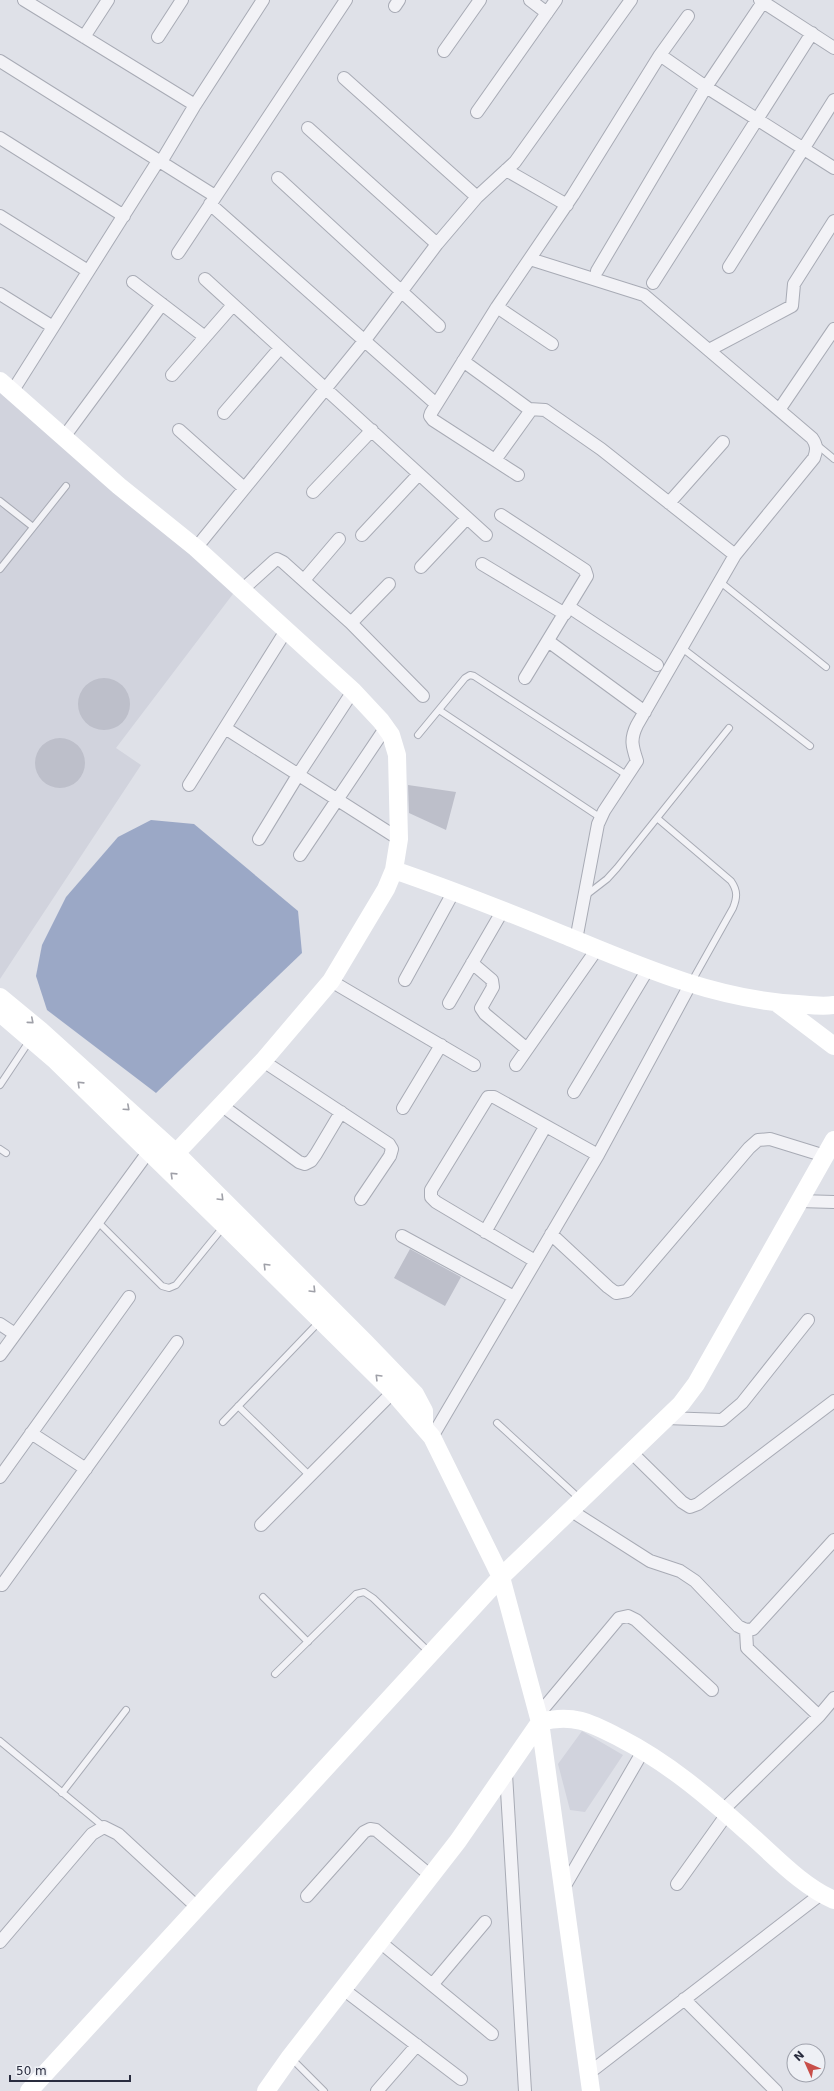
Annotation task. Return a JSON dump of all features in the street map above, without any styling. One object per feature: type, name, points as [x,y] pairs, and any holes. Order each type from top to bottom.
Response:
[{"type":"street","points":[[24,0],[195,105]]},
{"type":"street","points":[[84,37],[108,0]]},
{"type":"street","points":[[158,37],[182,0]]},
{"type":"street","points":[[176,1153],[263,1061],[331,981],[386,889],[394,870],[399,839],[397,755],[386,727],[353,691],[287,629],[196,548],[119,486],[6,386],[54,327],[88,271],[160,162],[263,0]]},
{"type":"street","points":[[444,51],[480,0]]},
{"type":"street","points":[[530,0],[547,13]]},
{"type":"street","points":[[477,112],[556,0]]},
{"type":"street","points":[[196,548],[365,340],[437,244],[477,197],[515,162],[631,0]]},
{"type":"street","points":[[596,271],[706,87],[762,1],[779,5],[812,33],[834,48]]},
{"type":"street","points":[[178,253],[341,2]]},
{"type":"street","points":[[518,475],[433,420],[430,416],[497,307],[567,205],[660,55],[688,16]]},
{"type":"street","points":[[653,283],[812,33]]},
{"type":"street","points":[[660,55],[706,87],[834,168]]},
{"type":"street","points":[[0,61],[160,162],[213,200],[436,404]]},
{"type":"street","points":[[344,78],[477,197]]},
{"type":"street","points":[[729,267],[802,148],[834,100]]},
{"type":"street","points":[[308,128],[437,244]]},
{"type":"street","points":[[0,138],[124,216]]},
{"type":"street","points":[[506,170],[567,205]]},
{"type":"street","points":[[278,178],[439,326]]},
{"type":"street","points":[[0,216],[88,271]]},
{"type":"street","points":[[710,350],[792,306],[794,284],[834,221]]},
{"type":"street","points":[[530,259],[644,295],[710,350],[816,444],[817,452],[814,458],[735,555],[632,736],[631,744],[637,761],[601,818],[594,837],[576,940]]},
{"type":"street","points":[[205,279],[486,535]]},
{"type":"street","points":[[133,282],[205,337]]},
{"type":"street","points":[[0,294],[54,327]]},
{"type":"street","points":[[64,437],[162,304]]},
{"type":"street","points":[[172,375],[233,305]]},
{"type":"street","points":[[497,307],[552,344]]},
{"type":"street","points":[[778,410],[834,329]]},
{"type":"street","points":[[224,413],[280,348]]},
{"type":"street","points":[[463,361],[531,410],[545,410],[606,453],[735,555]]},
{"type":"street","points":[[495,460],[531,410]]},
{"type":"street","points":[[179,430],[244,488]]},
{"type":"street","points":[[313,492],[372,430]]},
{"type":"street","points":[[668,503],[723,442]]},
{"type":"street","points":[[362,535],[419,474]]},
{"type":"street","points":[[501,516],[585,570],[587,576],[525,678]]},
{"type":"street","points":[[421,567],[467,518]]},
{"type":"street","points":[[304,580],[339,539]]},
{"type":"street","points":[[242,590],[277,559],[283,562],[351,623],[423,696]]},
{"type":"street","points":[[482,564],[567,610],[657,665]]},
{"type":"street","points":[[351,623],[389,584]]},
{"type":"street","points":[[189,785],[287,629]]},
{"type":"street","points":[[548,641],[645,712]]},
{"type":"street","points":[[258,839],[353,691]]},
{"type":"street","points":[[300,855],[386,727]]},
{"type":"street","points":[[225,728],[399,839]]},
{"type":"street","points":[[394,870],[503,910],[648,969],[691,983],[740,998],[777,1003],[834,1006]]},
{"type":"street","points":[[405,980],[454,891]]},
{"type":"street","points":[[449,1004],[503,910]]},
{"type":"street","points":[[516,1066],[597,949]]},
{"type":"street","points":[[472,963],[492,980],[493,987],[481,1008],[484,1014],[527,1049]]},
{"type":"street","points":[[574,1092],[648,969]]},
{"type":"street","points":[[331,981],[474,1065]]},
{"type":"street","points":[[428,1432],[514,1297],[598,1155],[691,983]]},
{"type":"street","points":[[0,997],[40,1030],[176,1153],[415,1394],[424,1411],[428,1432]]},
{"type":"street","points":[[777,1003],[834,1046]]},
{"type":"street","points":[[0,1014],[56,1061],[149,1151],[393,1392],[428,1432],[501,1577],[539,1719],[591,2091]]},
{"type":"street","points":[[403,1108],[441,1046]]},
{"type":"street","points":[[263,1061],[389,1144],[392,1149],[390,1156],[361,1199]]},
{"type":"street","points":[[534,1261],[436,1202],[432,1197],[431,1190],[488,1096],[494,1097],[545,1127],[598,1155]]},
{"type":"street","points":[[221,1105],[299,1162],[305,1164],[314,1157],[341,1112]]},
{"type":"street","points":[[485,1232],[545,1127]]},
{"type":"street","points":[[551,1234],[616,1293],[627,1291],[749,1148],[758,1140],[770,1139],[825,1156]]},
{"type":"street","points":[[29,2091],[501,1577],[666,1418],[696,1384],[834,1140]]},
{"type":"street","points":[[0,1355],[149,1151]]},
{"type":"street","points":[[799,1201],[834,1202]]},
{"type":"street","points":[[402,1236],[514,1297]]},
{"type":"street","points":[[0,1477],[129,1297]]},
{"type":"street","points":[[666,1418],[709,1421],[722,1420],[727,1417],[742,1403],[808,1320]]},
{"type":"street","points":[[0,1324],[15,1334]]},
{"type":"street","points":[[2,1585],[177,1342]]},
{"type":"street","points":[[261,1525],[393,1392]]},
{"type":"street","points":[[631,1452],[682,1502],[690,1507],[698,1504],[834,1401]]},
{"type":"street","points":[[33,1431],[86,1469]]},
{"type":"street","points":[[576,1505],[646,1559],[680,1571],[695,1581],[738,1626],[746,1630],[754,1629],[834,1540]]},
{"type":"street","points":[[266,2091],[290,2057],[431,1876],[506,1774],[539,1719],[619,1618],[628,1616],[636,1620],[712,1690]]},
{"type":"street","points":[[746,1630],[747,1648],[819,1716]]},
{"type":"street","points":[[677,1884],[725,1812],[819,1716],[834,1698]]},
{"type":"street","points":[[539,1719],[574,1718],[596,1726],[643,1751],[680,1775],[725,1812],[802,1881],[829,1896],[684,2000],[589,2073]]},
{"type":"street","points":[[563,1889],[643,1751]]},
{"type":"street","points":[[506,1774],[525,2091]]},
{"type":"street","points":[[0,1942],[92,1834],[104,1827],[118,1834],[197,1908]]},
{"type":"street","points":[[307,1896],[364,1832],[370,1829],[376,1830],[431,1876]]},
{"type":"street","points":[[432,1985],[485,1922]]},
{"type":"street","points":[[380,1942],[492,2034]]},
{"type":"street","points":[[343,1989],[461,2079]]},
{"type":"street","points":[[684,2000],[776,2091]]},
{"type":"street","points":[[377,2091],[417,2045]]},
{"type":"lane","points":[[816,444],[834,459]]},
{"type":"lane","points":[[0,569],[66,486]]},
{"type":"lane","points":[[0,501],[33,527]]},
{"type":"lane","points":[[719,581],[826,667]]},
{"type":"lane","points":[[682,648],[810,746]]},
{"type":"lane","points":[[418,735],[465,678],[470,675],[474,676],[628,776]]},
{"type":"lane","points":[[439,710],[601,818]]},
{"type":"lane","points":[[584,897],[607,879],[728,728]]},
{"type":"lane","points":[[657,818],[731,881],[736,888],[736,900],[733,908],[691,983]]},
{"type":"lane","points":[[0,1085],[31,1039]]},
{"type":"lane","points":[[97,1221],[162,1286],[169,1288],[176,1285],[224,1225]]},
{"type":"lane","points":[[223,1422],[320,1320]]},
{"type":"lane","points":[[238,1406],[310,1476]]},
{"type":"lane","points":[[497,1423],[576,1505]]},
{"type":"lane","points":[[275,1674],[356,1594],[364,1592],[373,1598],[431,1653]]},
{"type":"lane","points":[[263,1597],[308,1642]]},
{"type":"lane","points":[[62,1793],[126,1710]]},
{"type":"lane","points":[[0,1741],[104,1827]]},
{"type":"lane","points":[[290,2057],[324,2091]]},
{"type":"shaded area","points":[[0,391],[236,590],[116,748],[141,765],[0,979]]},
{"type":"shaded area","points":[[582,1731],[623,1755],[585,1812],[570,1810],[558,1764]]},
{"type":"water","points":[[151,820],[194,824],[298,911],[302,953],[156,1093],[47,1010],[36,976],[42,945],[66,897],[118,837]]},
{"type":"building","points":[[99,678],[109,678],[123,685],[130,699],[130,709],[123,723],[109,730],[99,730],[89,726],[82,719],[78,709],[78,699],[82,689],[89,682]]},
{"type":"building","points":[[55,738],[65,738],[78,745],[85,758],[85,768],[78,781],[65,788],[55,788],[46,784],[39,777],[35,768],[35,758],[39,749],[46,742]]},
{"type":"building","points":[[408,785],[456,792],[446,830],[409,813]]},
{"type":"building","points":[[410,1249],[461,1277],[445,1306],[394,1278]]}]
